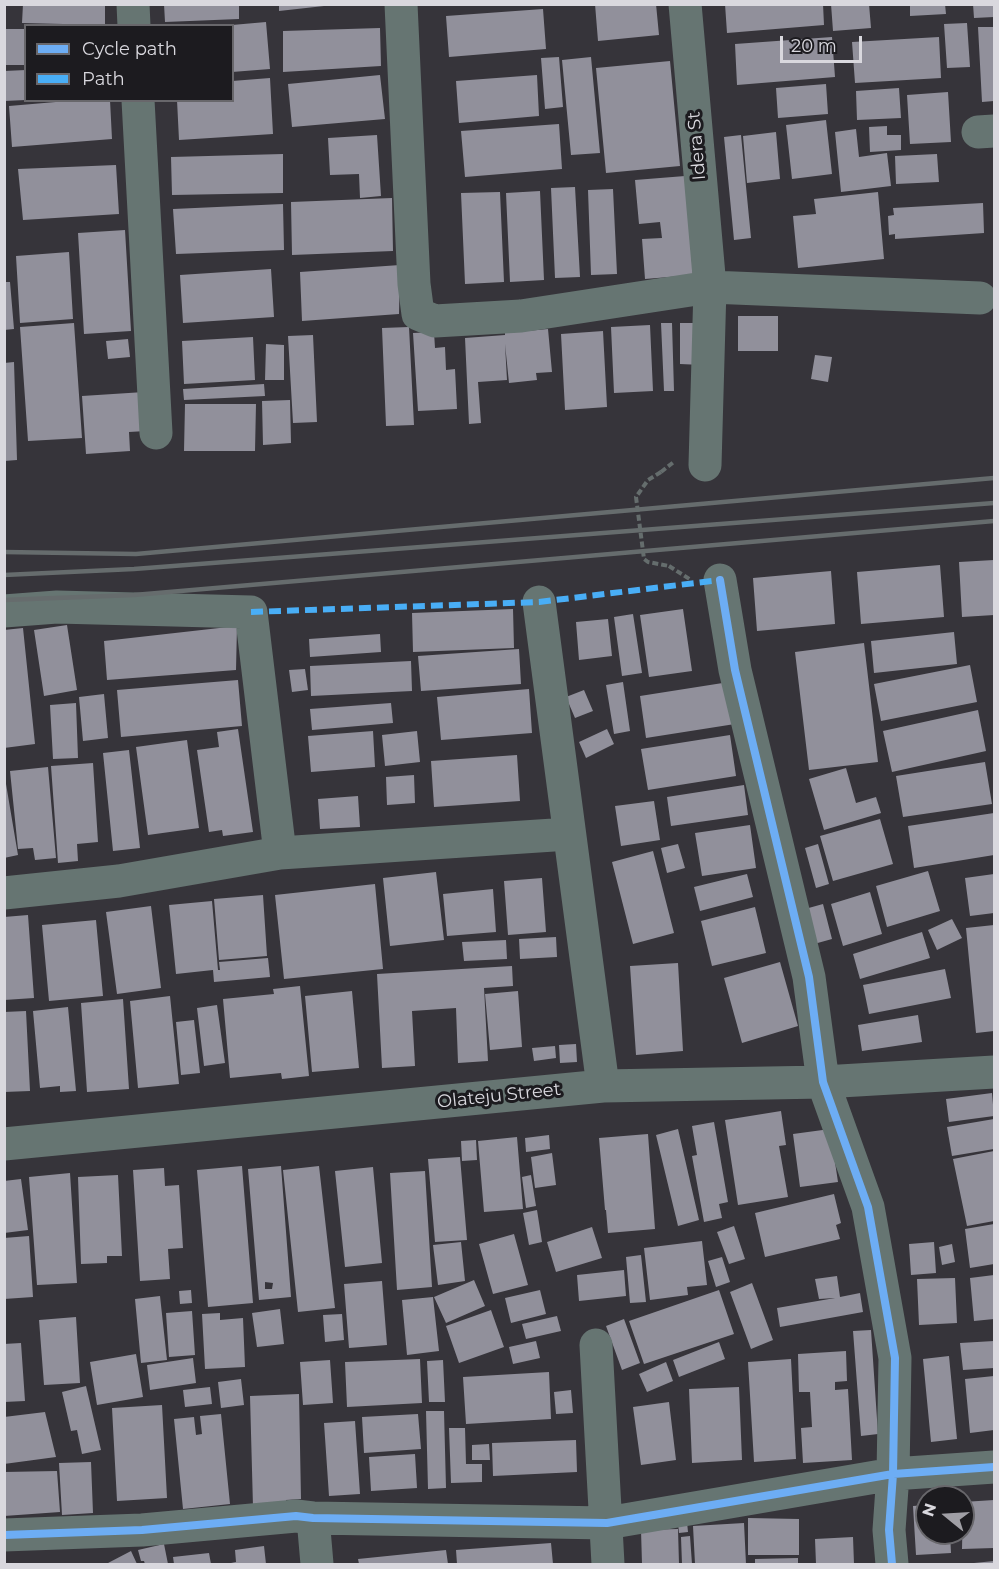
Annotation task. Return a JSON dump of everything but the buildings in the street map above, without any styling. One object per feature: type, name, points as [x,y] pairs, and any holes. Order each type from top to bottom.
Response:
[{"type":"street","points":[[132,4],[134,24]]},
{"type":"street","points":[[401,4],[414,284],[418,314],[435,321],[521,316],[710,287],[980,298]]},
{"type":"street","name":"Idera St","points":[[685,4],[710,287],[705,465]]},
{"type":"street","points":[[138,102],[156,433]]},
{"type":"street","points":[[708,582],[735,670],[809,977],[823,1082],[868,1207],[895,1358],[893,1474],[889,1530],[892,1564]]},
{"type":"street","points":[[539,602],[603,1086]]},
{"type":"street","points":[[4,611],[57,608],[251,612],[280,853]]},
{"type":"street","points":[[4,893],[119,881],[280,853],[569,834]]},
{"type":"street","name":"Olateju Street","points":[[4,1144],[603,1086],[823,1082],[994,1072]]},
{"type":"street","points":[[596,1345],[608,1564]]},
{"type":"street","points":[[4,1535],[142,1530],[296,1516],[607,1523],[893,1474],[994,1467]]},
{"type":"street","points":[[313,1518],[317,1564]]},
{"type":"path","points":[[661,472],[648,480],[636,497],[644,559],[648,562],[669,566],[708,582]]},
{"type":"railway","points":[[4,552],[136,554],[994,478]]},
{"type":"railway","points":[[4,575],[134,569],[994,503]]},
{"type":"railway","points":[[4,600],[134,595],[994,521]]},
{"type":"marked path","points":[[251,612],[539,602],[720,580]]},
{"type":"cycle path","points":[[720,580],[735,670],[809,977],[823,1082],[868,1207],[895,1358],[893,1474],[889,1530],[892,1564]]},
{"type":"cycle path","points":[[4,1535],[142,1530],[296,1516],[607,1523],[893,1474],[994,1467]]}]
